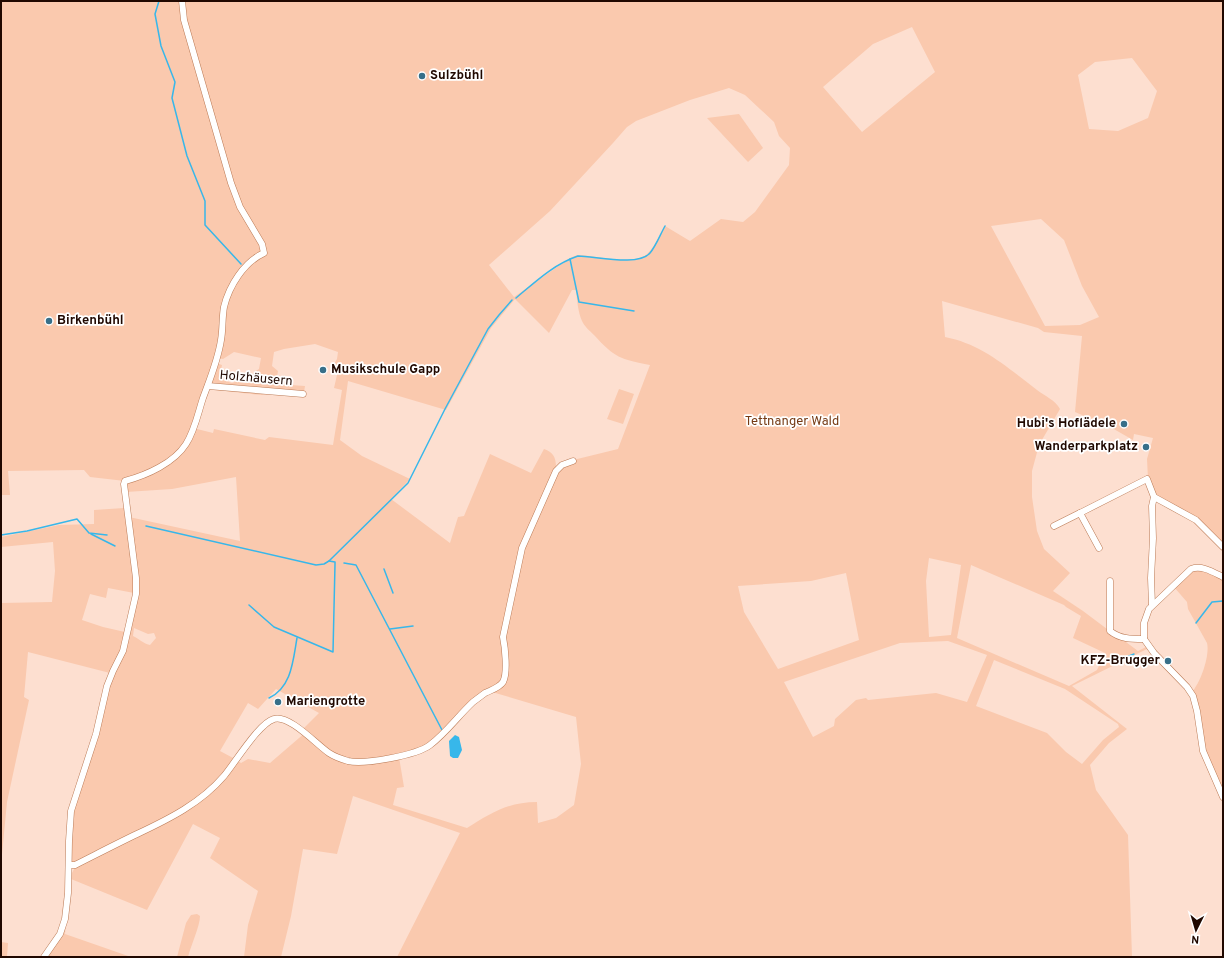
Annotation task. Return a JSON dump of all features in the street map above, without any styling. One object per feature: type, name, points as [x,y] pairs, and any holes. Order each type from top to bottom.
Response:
[{"type":"street","points":[[44,957],[60,934],[65,919],[70,865],[69,841],[72,812],[96,734],[109,682],[123,651],[136,594],[136,578],[124,484],[126,481],[160,467],[174,457],[186,444],[208,386],[221,341],[224,308],[229,292],[238,275],[251,262],[264,253],[262,244],[240,207],[231,183],[184,20],[182,1]]},
{"type":"street","name":"Holzhäusern","points":[[208,386],[303,394]]},
{"type":"street","points":[[70,865],[75,865],[176,815],[202,797],[224,776],[256,735],[270,721],[276,718],[287,721],[304,732],[328,753],[337,758],[361,763],[385,759],[429,747],[471,704],[486,693],[498,687],[503,682],[505,665],[505,648],[503,637],[522,548],[556,471],[562,465],[573,461]]},
{"type":"street","points":[[1054,526],[1147,479],[1154,497],[1196,520],[1223,547]]},
{"type":"street","points":[[1152,605],[1154,538],[1152,506],[1154,497]]},
{"type":"street","points":[[1080,513],[1099,548]]},
{"type":"street","points":[[1223,577],[1202,568],[1195,568],[1186,572],[1152,605],[1144,623],[1144,639],[1154,653],[1187,687],[1192,696],[1203,751],[1223,797]]},
{"type":"street","points":[[1110,581],[1110,631],[1121,637],[1144,639]]},
{"type":"green space","name":"Tettnanger Wald","points":[[1,1],[1223,1],[1223,545],[1197,518],[1154,496],[1148,479],[1147,459],[1153,438],[1134,434],[1133,440],[1112,428],[1075,412],[1082,336],[1044,332],[1038,328],[942,301],[945,337],[958,340],[983,351],[1005,365],[1053,401],[1060,409],[1039,445],[1032,471],[1032,497],[1037,531],[1044,549],[1070,573],[1053,591],[1119,638],[1129,640],[1126,642],[1138,651],[1146,647],[1147,649],[1072,686],[1127,729],[1109,743],[1090,765],[1096,790],[1128,835],[1132,957],[397,957],[460,833],[353,796],[337,854],[303,849],[291,916],[281,957],[244,957],[248,925],[258,891],[210,858],[220,838],[193,824],[147,910],[71,879],[72,873],[75,867],[178,817],[208,796],[238,761],[241,763],[248,759],[270,763],[306,732],[303,729],[319,713],[276,689],[258,709],[248,703],[220,751],[235,759],[210,789],[175,814],[77,862],[72,863],[70,845],[72,816],[95,744],[109,684],[124,650],[126,632],[128,633],[138,597],[134,593],[108,588],[106,598],[90,594],[82,620],[125,632],[121,648],[110,673],[28,652],[24,697],[29,700],[7,802],[1,865],[1,603],[52,602],[55,571],[53,542],[1,547],[1,537],[59,525],[94,524],[94,510],[124,508],[129,543],[133,544],[129,517],[240,541],[236,477],[172,489],[126,492],[125,481],[90,477],[84,470],[8,471],[10,495],[1,495]],"holes":[[[912,27],[935,72],[862,132],[823,87],[873,44]],[[1132,58],[1157,91],[1148,118],[1118,131],[1089,129],[1078,75],[1095,62]],[[729,88],[745,95],[774,122],[779,136],[790,148],[789,165],[755,212],[743,222],[721,219],[690,241],[665,226],[653,247],[642,257],[625,260],[577,255],[570,258],[514,297],[489,265],[550,211],[627,127],[636,121],[690,100]],[[1041,219],[1064,240],[1082,286],[1099,317],[1080,325],[1045,326],[991,226]],[[572,290],[576,290],[582,321],[601,343],[607,349],[625,359],[650,365],[618,449],[565,462],[556,467],[553,455],[544,449],[531,473],[490,454],[464,516],[458,517],[450,543],[391,499],[410,479],[362,456],[340,440],[348,381],[446,410],[491,328],[515,299],[549,333]],[[315,344],[338,352],[337,359],[334,364],[337,375],[334,388],[342,390],[333,445],[269,437],[265,440],[214,429],[213,433],[193,428],[207,389],[261,395],[273,392],[304,392],[305,386],[276,384],[278,371],[272,366],[274,352],[284,349]],[[234,352],[261,358],[259,369],[254,372],[250,383],[238,381],[232,383],[219,379],[222,365],[216,363],[217,358],[223,359]],[[929,558],[961,565],[951,635],[929,637],[926,581]],[[971,565],[1064,605],[1081,616],[1073,638],[1105,653],[1097,670],[1069,686],[957,638]],[[846,573],[859,640],[778,669],[744,612],[738,586],[811,581]],[[134,628],[148,634],[154,633],[156,638],[150,645],[133,636]],[[948,641],[987,655],[967,702],[936,693],[856,700],[835,719],[834,726],[813,737],[784,682],[900,643]],[[994,660],[1065,689],[1118,724],[1119,727],[1103,740],[1082,764],[1066,752],[1047,733],[976,706]],[[490,689],[492,692],[576,717],[581,764],[574,805],[556,818],[538,823],[537,802],[517,804],[500,809],[467,828],[393,805],[397,788],[404,787],[399,757],[428,748],[476,698]]]},
{"type":"green space","points":[[739,114],[763,148],[748,162],[707,118]]},
{"type":"green space","points":[[619,389],[634,394],[623,424],[607,419]]},
{"type":"green space","points":[[1202,570],[1223,579],[1223,792],[1204,750],[1192,692],[1199,682],[1204,668],[1208,648],[1207,643],[1188,609],[1187,602],[1174,587],[1192,571]]},
{"type":"green space","points":[[197,914],[200,916],[200,920],[188,957],[177,957],[186,923],[191,915]]},
{"type":"green space","points":[[66,922],[65,934],[131,957],[47,957],[63,931]]},
{"type":"green space","points":[[1,942],[8,943],[7,957],[1,957]]},
{"type":"water","points":[[455,735],[459,737],[462,750],[458,758],[453,758],[450,756],[449,741]]},
{"type":"waterway","points":[[159,1],[155,14],[161,46],[175,82],[172,98],[187,156],[205,201],[205,225],[241,264]]},
{"type":"waterway","points":[[516,298],[553,269],[569,259],[578,256],[616,260],[644,257],[650,253],[665,226]]},
{"type":"waterway","points":[[570,259],[579,302],[634,311]]},
{"type":"waterway","points":[[146,526],[316,565],[324,564],[329,561],[408,483],[445,409],[488,329],[512,300]]},
{"type":"waterway","points":[[1,535],[27,531],[77,519],[89,533],[107,535]]},
{"type":"waterway","points":[[91,534],[115,546]]},
{"type":"waterway","points":[[249,605],[274,627],[333,652],[335,562],[329,561]]},
{"type":"waterway","points":[[344,563],[356,565],[442,730]]},
{"type":"waterway","points":[[384,569],[393,593]]},
{"type":"waterway","points":[[1196,623],[1212,602],[1223,601]]},
{"type":"waterway","points":[[390,629],[413,626]]},
{"type":"waterway","points":[[269,698],[277,693],[287,680],[297,638]]},
{"type":"waterway","points":[[1110,661],[1119,660],[1134,654]]},
{"type":"place","name":"Sulzbühl","points":[[422,76]]},
{"type":"place","name":"Birkenbühl","points":[[49,321]]},
{"type":"place","name":"Musikschule Gapp","points":[[323,370]]},
{"type":"place","name":"Hubi's Hoflädele","points":[[1124,424]]},
{"type":"place","name":"Wanderparkplatz","points":[[1146,447]]},
{"type":"place","name":"KFZ-Brugger","points":[[1168,661]]},
{"type":"place","name":"Mariengrotte","points":[[278,702]]}]
